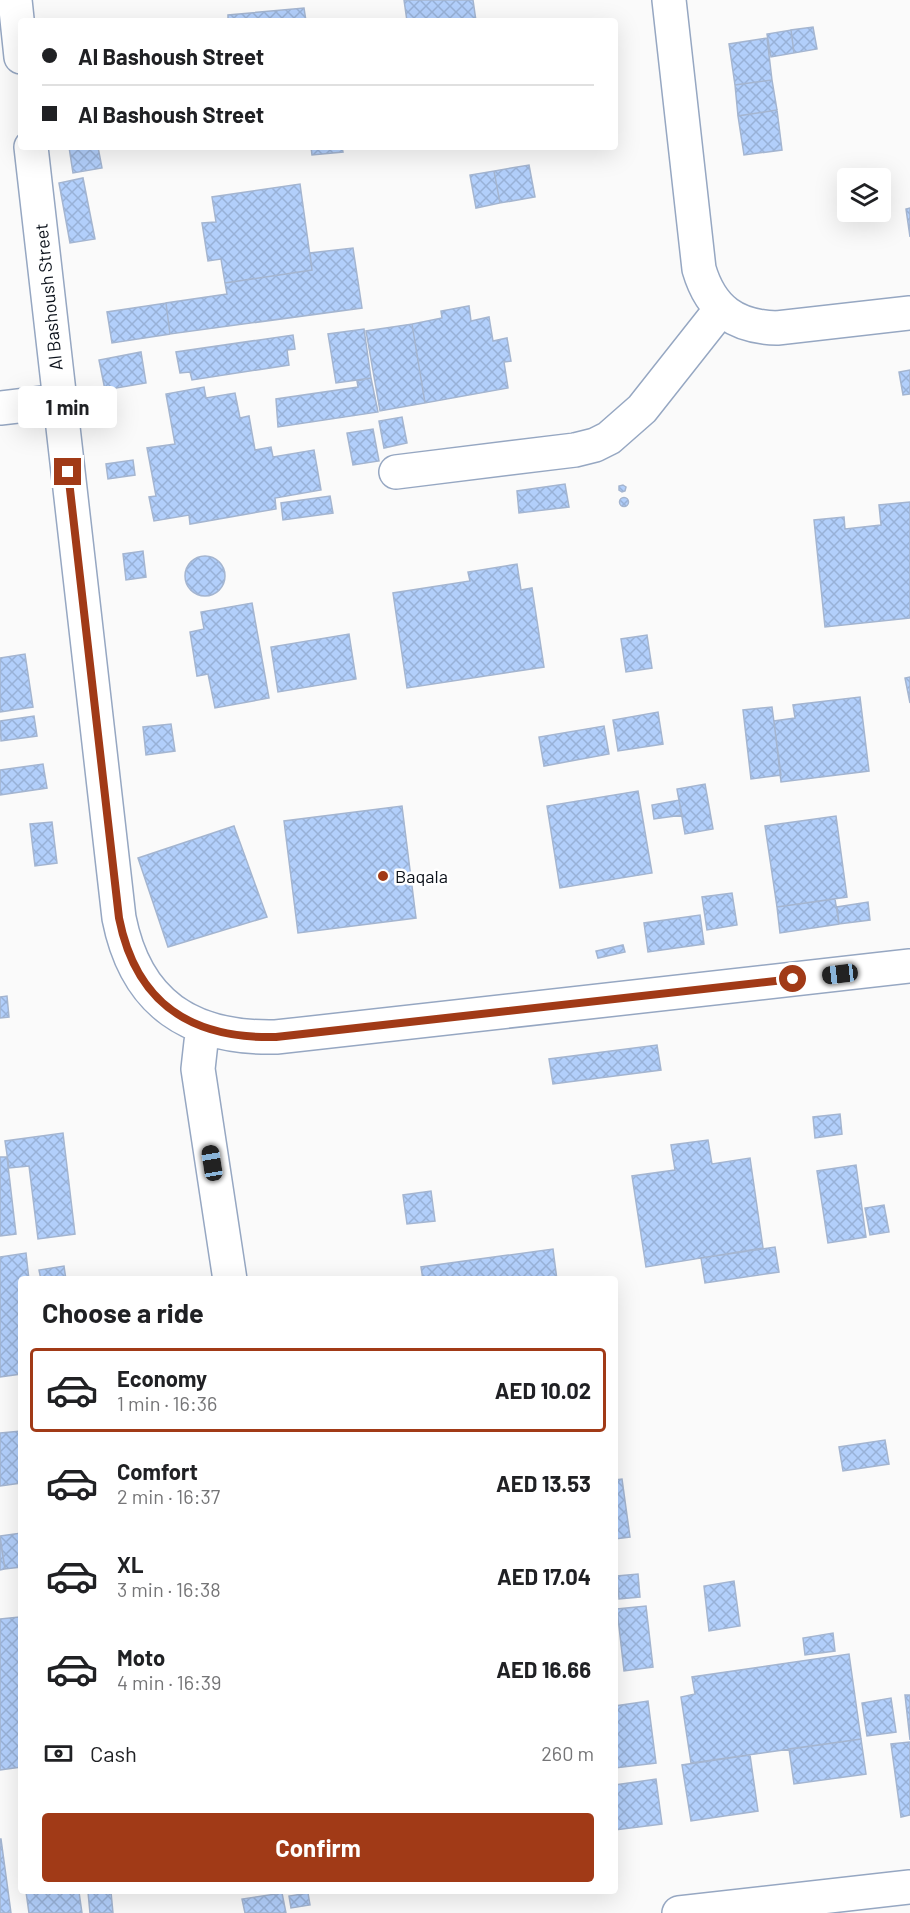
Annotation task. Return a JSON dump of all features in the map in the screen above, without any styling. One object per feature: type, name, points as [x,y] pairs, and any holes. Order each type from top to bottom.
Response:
[{"type":"street","points":[[15,0],[18,28]]},
{"type":"street","points":[[669,0],[699,269],[703,284],[721,309],[747,324],[777,328],[910,314]]},
{"type":"street","name":"Al Bashoush Street","points":[[31,150],[119,918],[123,940],[131,962],[143,982],[158,999],[176,1014],[228,1035],[250,1038],[276,1037],[910,966]]},
{"type":"street","points":[[396,472],[575,450],[595,445],[609,438],[642,409],[721,309]]},
{"type":"street","points":[[0,408],[60,401]]},
{"type":"street","points":[[207,1028],[201,1042],[198,1069],[229,1276]]},
{"type":"street","points":[[679,1913],[814,1906],[910,1887]]},
{"type":"building","points":[[404,0],[473,0],[476,18],[407,18]]},
{"type":"building","points":[[304,8],[306,18],[228,18],[228,15]]},
{"type":"building","points":[[813,27],[817,49],[794,53],[791,30]]},
{"type":"building","points":[[791,30],[794,53],[771,57],[767,34]]},
{"type":"building","points":[[767,38],[772,80],[735,85],[729,44]]},
{"type":"building","points":[[772,80],[777,110],[738,116],[735,85]]},
{"type":"building","points":[[777,110],[782,150],[744,155],[738,116]]},
{"type":"building","points":[[69,150],[99,150],[102,168],[73,173]]},
{"type":"building","points":[[311,150],[343,150],[343,152],[312,155]]},
{"type":"building","points":[[529,165],[535,197],[500,203],[494,171]]},
{"type":"building","points":[[494,171],[500,203],[476,208],[470,175]]},
{"type":"building","points":[[83,178],[95,239],[70,243],[59,183]]},
{"type":"building","points":[[300,184],[312,270],[225,283],[221,259],[208,261],[202,223],[216,222],[212,197]]},
{"type":"building","points":[[910,208],[910,237],[906,209]]},
{"type":"building","points":[[353,248],[362,308],[170,334],[166,303],[227,294],[225,283],[312,270],[310,253]]},
{"type":"building","points":[[166,303],[170,334],[112,343],[107,312]]},
{"type":"building","points":[[469,306],[471,321],[489,317],[493,341],[507,338],[511,361],[504,362],[508,388],[425,403],[412,324],[442,318],[441,311]]},
{"type":"building","points":[[412,324],[425,403],[380,411],[366,331]]},
{"type":"building","points":[[364,329],[371,378],[336,383],[328,334]]},
{"type":"building","points":[[293,335],[295,349],[287,350],[289,365],[192,380],[190,372],[180,373],[176,352]]},
{"type":"building","points":[[141,352],[146,383],[105,390],[99,360]]},
{"type":"building","points":[[910,370],[910,394],[903,395],[899,372]]},
{"type":"building","points":[[371,378],[378,412],[278,427],[276,399],[358,387],[357,381]]},
{"type":"building","points":[[204,387],[206,398],[235,393],[240,418],[249,416],[255,450],[271,447],[273,457],[314,450],[321,490],[275,498],[276,509],[190,524],[189,515],[154,521],[149,497],[156,496],[147,448],[175,444],[166,394]]},
{"type":"building","points":[[402,417],[407,443],[384,448],[379,421]]},
{"type":"building","points":[[373,429],[379,461],[353,465],[347,433]]},
{"type":"building","points":[[133,460],[135,475],[108,479],[106,464]]},
{"type":"building","points":[[565,484],[569,507],[519,513],[517,491]]},
{"type":"building","points":[[619,486],[626,487],[622,492]]},
{"type":"building","points":[[330,496],[333,513],[283,520],[281,503]]},
{"type":"building","points":[[624,497],[629,502],[624,507],[619,502]]},
{"type":"building","points":[[910,502],[910,618],[825,627],[814,520],[844,517],[845,529],[881,525],[879,505]]},
{"type":"building","points":[[143,551],[146,577],[126,580],[123,554]]},
{"type":"building","points":[[205,556],[219,562],[225,576],[219,590],[205,596],[191,590],[185,576],[191,562]]},
{"type":"building","points":[[517,564],[521,590],[532,588],[544,667],[407,688],[393,593],[470,581],[468,572]]},
{"type":"building","points":[[252,603],[269,698],[215,708],[208,674],[197,676],[190,632],[204,629],[201,612]]},
{"type":"building","points":[[349,634],[356,679],[278,692],[271,647]]},
{"type":"building","points":[[647,635],[652,668],[626,672],[621,639]]},
{"type":"building","points":[[25,654],[33,707],[0,712],[0,658]]},
{"type":"building","points":[[910,677],[910,703],[905,678]]},
{"type":"building","points":[[860,697],[869,771],[781,782],[774,721],[795,718],[793,705]]},
{"type":"building","points":[[772,707],[781,775],[751,779],[743,710]]},
{"type":"building","points":[[658,712],[663,744],[618,751],[613,720]]},
{"type":"building","points":[[34,716],[37,736],[1,741],[0,721]]},
{"type":"building","points":[[171,724],[175,751],[146,755],[143,727]]},
{"type":"building","points":[[604,726],[609,754],[544,766],[539,737]]},
{"type":"building","points":[[43,764],[47,788],[0,795],[0,770]]},
{"type":"building","points":[[705,784],[713,829],[685,834],[677,789]]},
{"type":"building","points":[[638,791],[652,873],[560,888],[547,806]]},
{"type":"building","points":[[679,800],[682,815],[654,819],[652,805]]},
{"type":"building","points":[[402,806],[416,918],[298,933],[284,821]]},
{"type":"building","points":[[836,816],[847,897],[777,907],[765,826]]},
{"type":"building","points":[[52,822],[57,863],[35,866],[30,824]]},
{"type":"building","points":[[234,826],[267,917],[168,947],[138,858]]},
{"type":"building","points":[[732,893],[737,925],[707,930],[702,897]]},
{"type":"building","points":[[835,899],[839,924],[780,933],[777,907]]},
{"type":"building","points":[[868,902],[870,920],[839,924],[837,907]]},
{"type":"building","points":[[700,915],[704,944],[648,952],[644,923]]},
{"type":"building","points":[[623,945],[625,952],[598,958],[596,951]]},
{"type":"building","points":[[7,996],[9,1017],[0,1018],[0,997]]},
{"type":"building","points":[[657,1045],[661,1070],[553,1084],[549,1059]]},
{"type":"building","points":[[840,1114],[842,1134],[815,1138],[813,1117]]},
{"type":"building","points":[[63,1133],[75,1234],[38,1239],[29,1166],[9,1168],[5,1141]]},
{"type":"building","points":[[708,1140],[712,1164],[750,1158],[763,1248],[646,1267],[632,1176],[675,1170],[671,1145]]},
{"type":"building","points":[[0,1157],[7,1157],[16,1234],[0,1236]]},
{"type":"building","points":[[856,1165],[866,1237],[828,1243],[817,1171]]},
{"type":"building","points":[[431,1191],[435,1221],[407,1224],[403,1195]]},
{"type":"building","points":[[884,1205],[889,1232],[870,1235],[865,1208]]},
{"type":"building","points":[[775,1247],[779,1272],[705,1283],[701,1258]]},
{"type":"building","points":[[553,1249],[556,1276],[422,1276],[421,1267]]},
{"type":"building","points":[[26,1253],[29,1276],[18,1276],[18,1374],[0,1377],[0,1257]]},
{"type":"building","points":[[64,1266],[65,1276],[40,1276],[39,1270]]},
{"type":"building","points":[[18,1431],[18,1483],[0,1486],[0,1433]]},
{"type":"building","points":[[885,1440],[889,1464],[843,1471],[839,1447]]},
{"type":"building","points":[[622,1479],[630,1537],[618,1539],[618,1480]]},
{"type":"building","points":[[18,1533],[18,1567],[5,1569],[0,1536]]},
{"type":"building","points":[[0,1539],[5,1569],[0,1570]]},
{"type":"building","points":[[638,1574],[640,1597],[619,1599],[618,1576]]},
{"type":"building","points":[[734,1581],[740,1626],[709,1631],[704,1586]]},
{"type":"building","points":[[646,1606],[653,1667],[624,1671],[618,1609]]},
{"type":"building","points":[[18,1617],[18,1767],[0,1770],[0,1619]]},
{"type":"building","points":[[833,1633],[835,1651],[805,1655],[803,1638]]},
{"type":"building","points":[[849,1654],[861,1739],[691,1763],[681,1697],[695,1694],[692,1677]]},
{"type":"building","points":[[905,1695],[910,1695],[910,1740]]},
{"type":"building","points":[[891,1698],[896,1732],[867,1736],[862,1703]]},
{"type":"building","points":[[648,1701],[656,1763],[618,1768],[618,1706]]},
{"type":"building","points":[[861,1739],[866,1774],[794,1784],[789,1749]]},
{"type":"building","points":[[910,1742],[910,1815],[901,1817],[891,1744]]},
{"type":"building","points":[[750,1755],[758,1811],[691,1821],[682,1765]]},
{"type":"building","points":[[656,1779],[662,1824],[618,1830],[618,1785]]},
{"type":"building","points":[[1,1839],[11,1913],[0,1913]]},
{"type":"building","points":[[26,1894],[79,1894],[82,1913],[29,1913]]},
{"type":"building","points":[[88,1894],[111,1894],[113,1913],[90,1913]]},
{"type":"building","points":[[282,1894],[286,1913],[245,1913],[242,1899]]},
{"type":"building","points":[[308,1894],[310,1905],[291,1908],[289,1896]]},
{"type":"place","name":"Baqala","points":[[383,876]]},
{"type":"route","points":[[68,472],[123,940],[131,962],[143,982],[176,1014],[228,1035],[250,1038],[276,1037],[793,979]]}]
